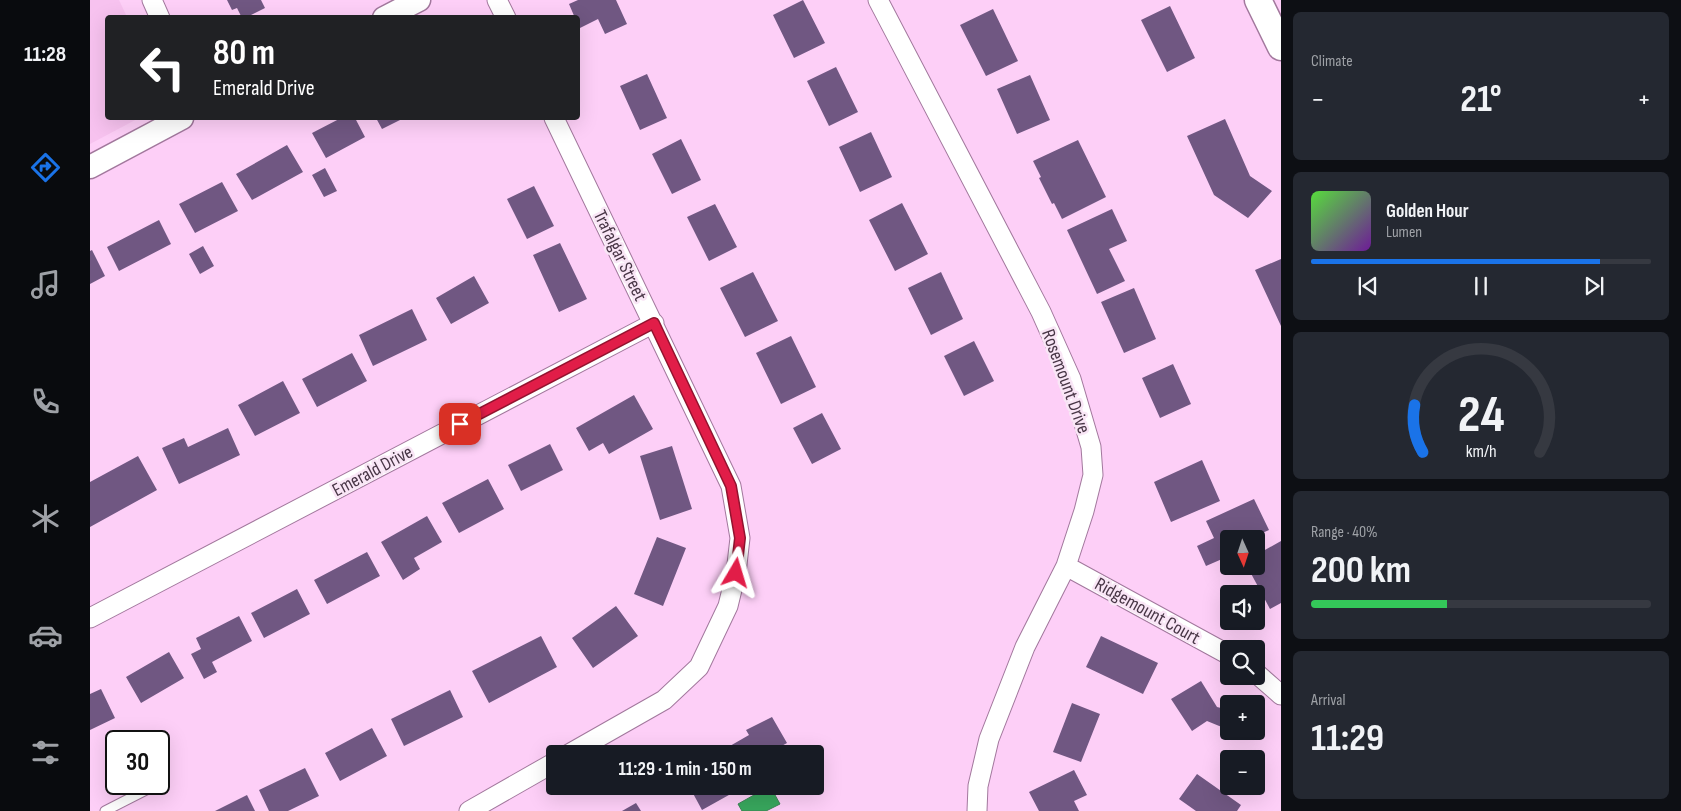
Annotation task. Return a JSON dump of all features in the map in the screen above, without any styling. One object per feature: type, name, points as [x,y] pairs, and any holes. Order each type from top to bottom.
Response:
[{"type":"main road","points":[[1258,0],[1281,47]]},
{"type":"street","points":[[152,0],[159,15]]},
{"type":"street","points":[[390,15],[419,0]]},
{"type":"street","points":[[497,0],[504,15]]},
{"type":"street","name":"Rosemount Drive","points":[[878,0],[1041,312],[1071,379],[1091,447],[1093,475],[1084,511],[1066,566],[1024,647],[988,739],[978,786],[977,811]]},
{"type":"street","points":[[90,167],[178,120]]},
{"type":"street","name":"Trafalgar Street","points":[[555,120],[731,486],[740,538],[736,573],[728,606],[699,667],[664,700],[586,745]]},
{"type":"street","name":"Emerald Drive","points":[[90,618],[654,323]]},
{"type":"street","name":"Ridgemount Court","points":[[1066,566],[1220,650]]},
{"type":"street","points":[[1265,681],[1281,695]]},
{"type":"street","points":[[470,811],[546,767]]},
{"type":"lane","points":[[105,811],[136,795]]},
{"type":"shaded area","points":[[90,0],[119,0],[126,15],[105,15],[105,120],[135,120],[90,144]]},
{"type":"shaded area","points":[[754,795],[775,795],[780,804],[766,811],[742,811],[738,804]]},
{"type":"building","points":[[227,0],[261,0],[265,8],[251,15],[240,15],[237,8],[232,10]]},
{"type":"building","points":[[578,0],[616,0],[627,24],[605,34],[598,19],[580,28],[580,15],[574,15],[569,4]]},
{"type":"building","points":[[803,0],[825,43],[794,58],[773,15]]},
{"type":"building","points":[[1170,6],[1195,58],[1167,72],[1141,20]]},
{"type":"building","points":[[993,9],[1018,61],[986,76],[960,25]]},
{"type":"building","points":[[836,67],[858,112],[829,126],[807,81]]},
{"type":"building","points":[[647,74],[667,118],[640,130],[620,86]]},
{"type":"building","points":[[1030,75],[1050,120],[1017,134],[997,89]]},
{"type":"building","points":[[1225,119],[1250,176],[1272,191],[1248,218],[1214,195],[1187,136]]},
{"type":"building","points":[[337,120],[356,120],[365,137],[326,158],[312,133]]},
{"type":"building","points":[[377,120],[400,120],[382,129]]},
{"type":"building","points":[[871,132],[892,177],[860,192],[839,147]]},
{"type":"building","points":[[681,139],[701,180],[672,194],[652,154]]},
{"type":"building","points":[[1078,140],[1106,197],[1062,219],[1039,178],[1041,177],[1033,161]]},
{"type":"building","points":[[287,145],[303,172],[252,200],[236,174]]},
{"type":"building","points":[[325,168],[337,191],[324,197],[312,175]]},
{"type":"building","points":[[222,182],[238,211],[195,233],[179,204]]},
{"type":"building","points":[[534,186],[554,226],[527,239],[507,199]]},
{"type":"building","points":[[902,203],[928,254],[895,271],[869,220]]},
{"type":"building","points":[[715,204],[737,247],[709,261],[687,217]]},
{"type":"building","points":[[1112,209],[1127,241],[1109,249],[1125,281],[1097,294],[1067,230]]},
{"type":"building","points":[[159,220],[171,244],[119,271],[107,247]]},
{"type":"building","points":[[560,243],[587,299],[559,312],[533,255]]},
{"type":"building","points":[[203,246],[214,266],[200,274],[189,254]]},
{"type":"building","points":[[92,250],[105,276],[90,284],[90,251]]},
{"type":"building","points":[[1281,259],[1281,326],[1255,270]]},
{"type":"building","points":[[753,272],[778,321],[745,337],[720,288]]},
{"type":"building","points":[[941,272],[963,319],[931,335],[908,288]]},
{"type":"building","points":[[474,276],[489,303],[451,324],[436,298]]},
{"type":"building","points":[[1134,288],[1156,339],[1124,353],[1101,302]]},
{"type":"building","points":[[412,309],[427,340],[373,366],[359,335]]},
{"type":"building","points":[[791,336],[816,387],[781,404],[756,353]]},
{"type":"building","points":[[974,341],[994,381],[964,396],[944,356]]},
{"type":"building","points":[[352,353],[367,381],[317,407],[302,379]]},
{"type":"building","points":[[1173,364],[1191,404],[1160,418],[1142,378]]},
{"type":"building","points":[[283,381],[300,413],[255,436],[238,405]]},
{"type":"building","points":[[634,395],[653,429],[609,454],[603,443],[589,451],[576,428]]},
{"type":"building","points":[[822,413],[841,449],[812,464],[793,428]]},
{"type":"building","points":[[228,428],[240,455],[179,484],[162,448],[184,438],[188,447]]},
{"type":"building","points":[[550,444],[563,470],[521,491],[508,465]]},
{"type":"building","points":[[672,446],[692,509],[660,520],[640,456]]},
{"type":"building","points":[[138,456],[157,490],[90,527],[90,482]]},
{"type":"building","points":[[1202,460],[1220,501],[1171,522],[1154,482]]},
{"type":"building","points":[[488,479],[504,509],[459,533],[442,503]]},
{"type":"building","points":[[1254,499],[1269,530],[1265,532],[1265,530],[1220,530],[1220,560],[1206,566],[1197,546],[1214,538],[1206,521]]},
{"type":"building","points":[[427,516],[442,542],[414,558],[420,569],[403,580],[381,542]]},
{"type":"building","points":[[657,537],[686,548],[663,606],[634,594]]},
{"type":"building","points":[[1281,541],[1281,603],[1270,609],[1265,600],[1265,585],[1257,585],[1252,575],[1265,575],[1265,550]]},
{"type":"building","points":[[367,552],[380,576],[327,604],[314,580]]},
{"type":"building","points":[[297,589],[310,614],[264,638],[251,613]]},
{"type":"building","points":[[616,606],[638,636],[593,668],[572,638]]},
{"type":"building","points":[[239,616],[252,641],[212,662],[217,672],[204,679],[191,654],[201,649],[196,638]]},
{"type":"building","points":[[541,636],[557,667],[489,703],[472,671]]},
{"type":"building","points":[[1101,636],[1158,663],[1143,694],[1086,667]]},
{"type":"building","points":[[169,652],[184,678],[141,703],[126,677]]},
{"type":"building","points":[[1201,681],[1217,707],[1220,708],[1220,726],[1207,721],[1192,731],[1171,699]]},
{"type":"building","points":[[101,689],[115,718],[90,730],[90,694]]},
{"type":"building","points":[[450,690],[463,717],[404,746],[391,719]]},
{"type":"building","points":[[1072,703],[1100,714],[1081,762],[1053,752]]},
{"type":"building","points":[[772,717],[787,743],[783,745],[732,745],[749,735],[746,730]]},
{"type":"building","points":[[372,728],[387,756],[340,781],[325,753]]},
{"type":"building","points":[[305,768],[319,796],[288,811],[269,811],[259,790]]},
{"type":"building","points":[[1074,770],[1087,795],[1074,801],[1079,811],[1039,811],[1029,792]]},
{"type":"building","points":[[1197,774],[1220,790],[1220,795],[1227,795],[1241,805],[1237,811],[1196,811],[1179,799]]},
{"type":"building","points":[[247,795],[255,811],[215,811]]},
{"type":"building","points":[[694,795],[729,795],[702,810]]},
{"type":"building","points":[[636,803],[641,811],[622,811]]},
{"type":"route","points":[[460,424],[654,323],[731,486],[740,538],[736,573]]}]
